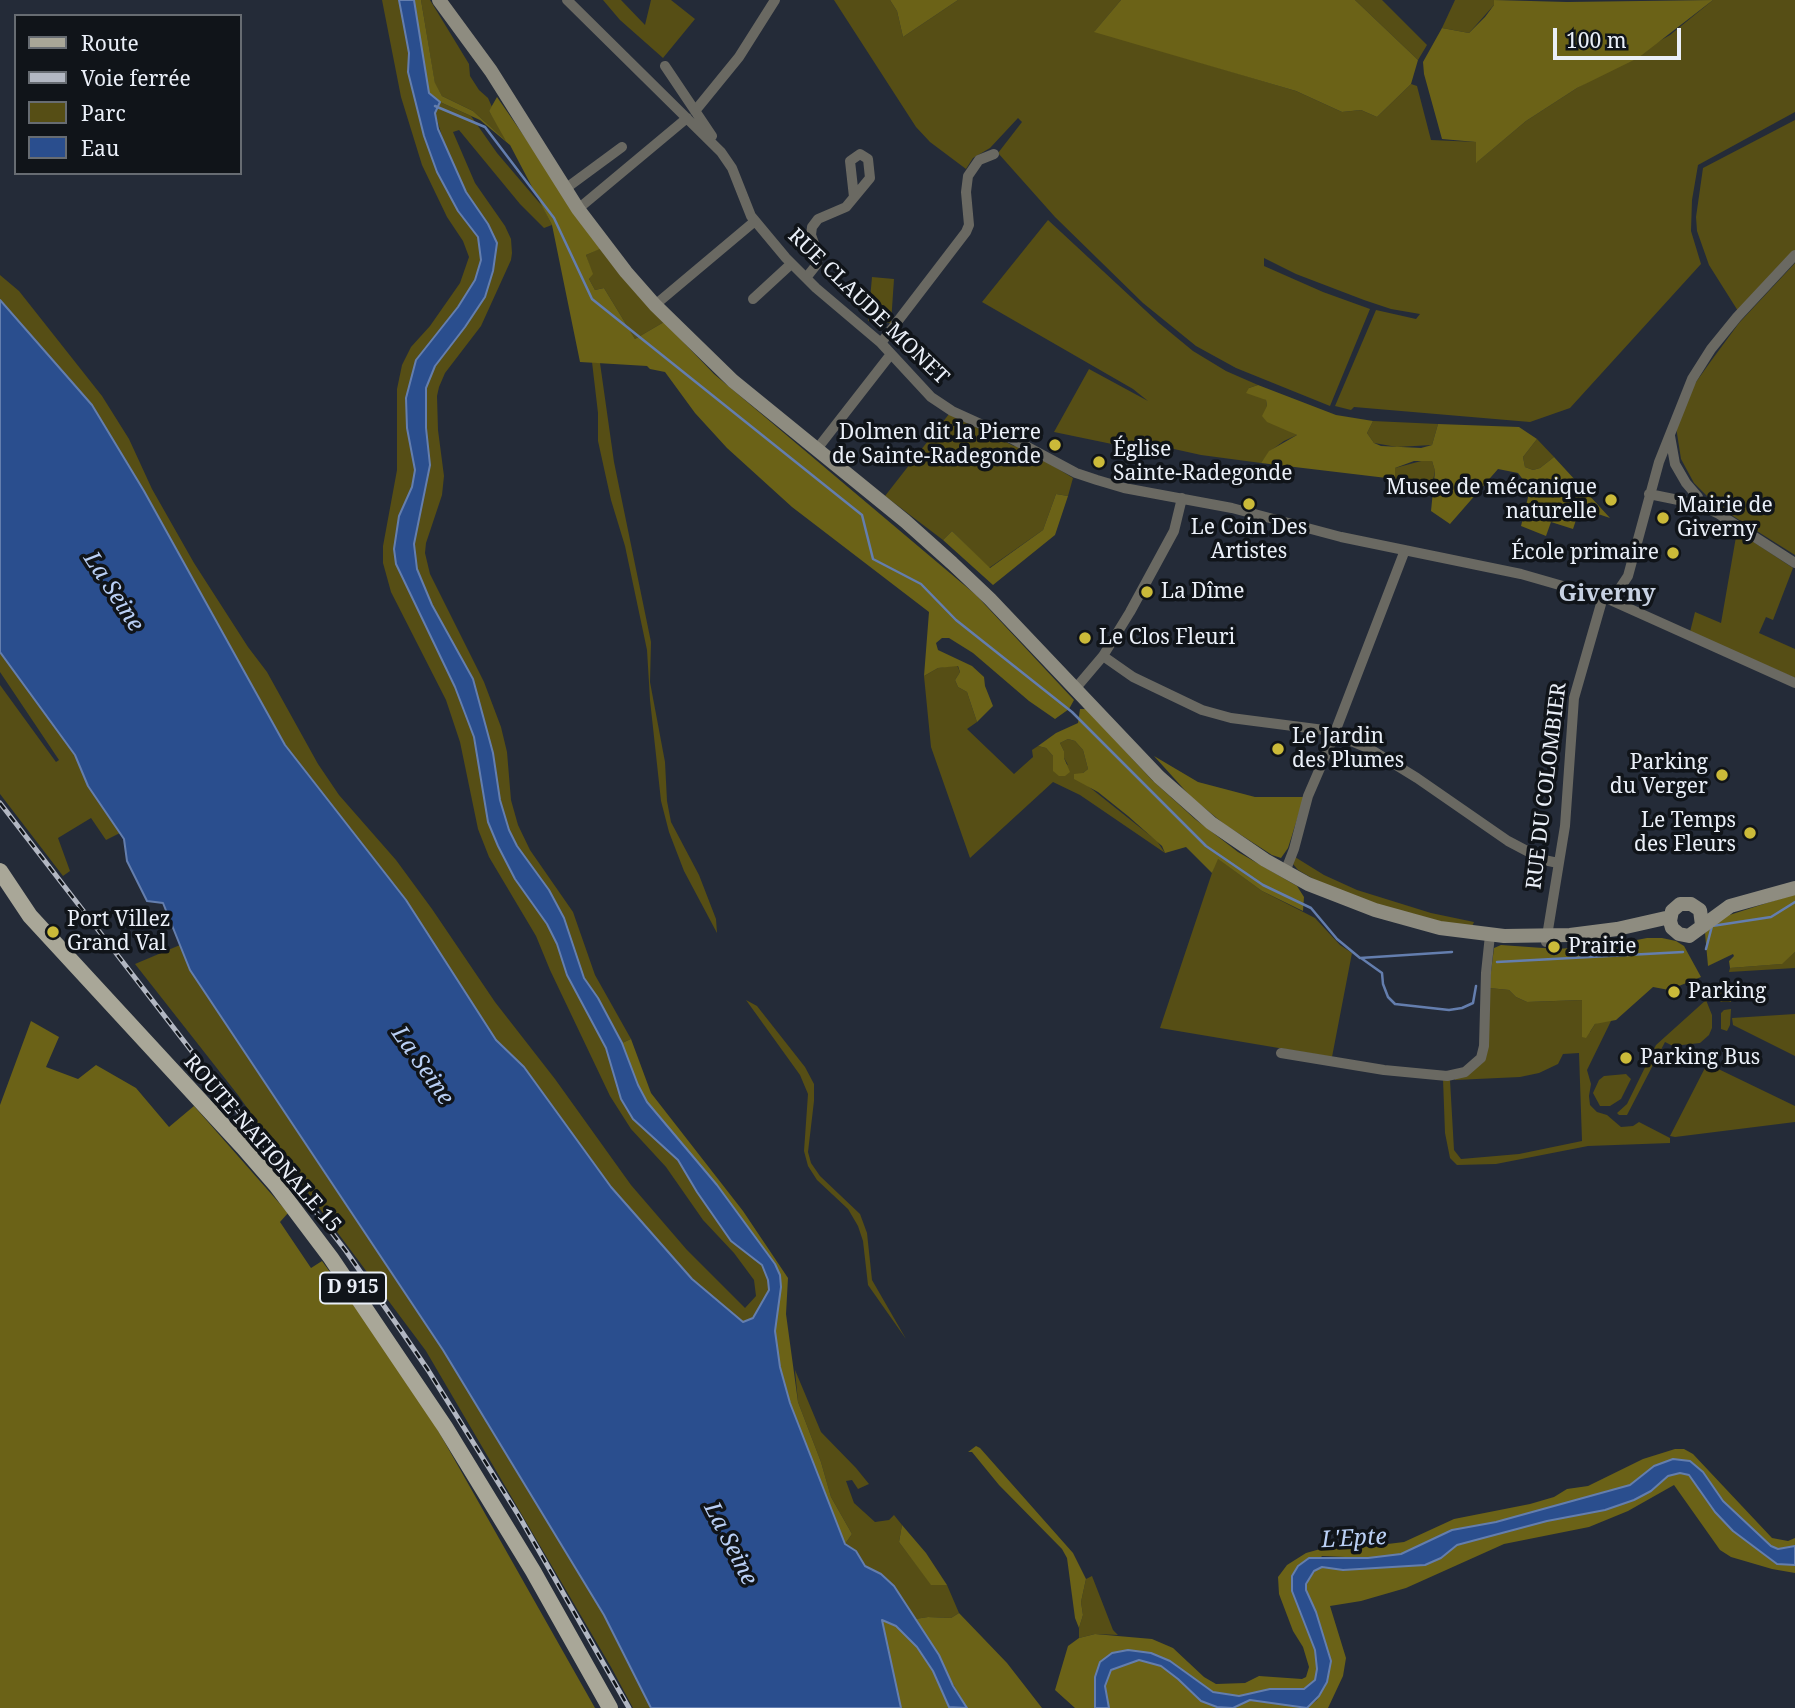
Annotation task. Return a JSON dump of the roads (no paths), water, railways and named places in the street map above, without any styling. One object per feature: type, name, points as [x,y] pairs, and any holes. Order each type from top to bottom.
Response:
[{"type":"main road","points":[[439,0],[491,71],[578,209],[655,305],[733,381],[952,563],[1177,795],[1228,836],[1285,872],[1319,888],[1376,910],[1440,928],[1497,936],[1547,939],[1672,924]]},
{"type":"main road","name":"ROUTE NATIONALE 15","points":[[0,871],[30,916],[243,1147],[276,1185],[331,1258],[452,1437],[533,1571],[610,1708]]},
{"type":"main road","points":[[1730,906],[1689,936],[1684,936],[1672,924],[1672,911],[1680,904],[1730,906],[1795,888]]},
{"type":"main road","points":[[1696,906],[1702,915],[1702,925]]},
{"type":"street","points":[[567,0],[691,115]]},
{"type":"street","points":[[578,209],[691,115],[739,57],[775,0]]},
{"type":"street","points":[[665,66],[691,115]]},
{"type":"street","name":"RUE CLAUDE MONET","points":[[691,115],[715,139],[714,145],[732,168],[755,221],[791,264],[881,343],[920,388],[940,404],[1076,473],[1124,488],[1232,508],[1341,537],[1521,574],[1605,598],[1795,683]]},
{"type":"street","points":[[565,189],[622,147]]},
{"type":"street","points":[[881,343],[966,232],[969,225],[966,192],[968,176],[979,160],[994,154]]},
{"type":"street","points":[[806,278],[817,264],[818,255],[811,235],[812,227],[818,219],[846,207],[854,197]]},
{"type":"street","points":[[655,305],[755,221]]},
{"type":"street","points":[[1605,598],[1620,589],[1628,576],[1649,494],[1678,408],[1692,379],[1711,349],[1737,317],[1795,255]]},
{"type":"street","points":[[753,299],[791,264]]},
{"type":"street","points":[[817,449],[891,354]]},
{"type":"street","points":[[1670,436],[1675,464],[1686,483],[1698,496],[1698,504]]},
{"type":"street","points":[[1649,494],[1698,504],[1719,514],[1795,563]]},
{"type":"street","points":[[1076,689],[1103,656],[1174,531],[1182,498]]},
{"type":"street","points":[[1285,872],[1308,796],[1405,550]]},
{"type":"street","name":"RUE DU COLOMBIER","points":[[1547,939],[1565,826],[1574,698],[1605,598]]},
{"type":"street","points":[[1103,656],[1133,677],[1202,710],[1231,718],[1334,733],[1370,749],[1401,767],[1508,841],[1544,860],[1558,863]]},
{"type":"street","points":[[1281,1053],[1384,1070],[1447,1076],[1465,1072],[1480,1058],[1484,1046],[1486,972],[1497,936]]},
{"type":"water","name":"La Seine","points":[[399,0],[414,0],[429,93],[440,102],[435,113],[438,129],[466,192],[488,224],[497,243],[493,271],[485,297],[435,366],[426,388],[430,465],[414,544],[417,569],[432,605],[473,679],[493,753],[500,800],[509,830],[517,846],[549,890],[564,918],[584,978],[622,1043],[638,1085],[647,1102],[717,1185],[775,1264],[780,1275],[775,1331],[780,1367],[790,1403],[845,1544],[856,1551],[865,1566],[881,1574],[894,1586],[939,1655],[953,1686],[967,1708],[949,1707],[933,1671],[917,1647],[896,1626],[882,1620],[901,1708],[651,1708],[604,1615],[443,1350],[190,970],[163,903],[147,901],[127,861],[124,839],[88,786],[75,755],[0,652],[0,300],[92,405],[144,491],[285,745],[406,900],[496,1040],[524,1067],[611,1187],[692,1279],[743,1322],[753,1318],[769,1290],[762,1265],[731,1241],[678,1160],[633,1119],[621,1099],[606,1048],[567,975],[557,944],[547,924],[515,879],[498,846],[488,822],[474,737],[455,687],[396,564],[394,549],[399,516],[412,487],[415,470],[407,428],[406,398],[416,360],[458,307],[475,280],[481,260],[478,237],[458,211],[437,172],[424,136],[408,72],[409,53]]},
{"type":"water","points":[[1673,1459],[1690,1461],[1703,1472],[1723,1501],[1771,1546],[1778,1549],[1795,1546],[1795,1565],[1777,1564],[1733,1531],[1715,1512],[1689,1475],[1680,1473],[1668,1476],[1651,1491],[1634,1500],[1605,1510],[1547,1521],[1457,1545],[1441,1558],[1425,1565],[1343,1570],[1322,1567],[1314,1571],[1306,1584],[1306,1590],[1316,1612],[1331,1661],[1327,1682],[1319,1696],[1307,1708],[1250,1700],[1233,1708],[1217,1707],[1201,1701],[1161,1666],[1139,1660],[1111,1670],[1105,1686],[1109,1708],[1095,1708],[1095,1677],[1100,1662],[1112,1653],[1128,1650],[1151,1653],[1170,1661],[1213,1692],[1239,1696],[1270,1689],[1304,1689],[1315,1680],[1315,1650],[1292,1591],[1292,1576],[1298,1566],[1309,1558],[1368,1558],[1401,1554],[1452,1530],[1496,1522],[1630,1485],[1654,1466]]},
{"type":"waterway","points":[[435,106],[485,127],[554,218],[592,299],[862,515],[873,559],[921,584],[956,620],[1072,712],[1206,846],[1263,885],[1311,908],[1337,939],[1360,958],[1452,952]]},
{"type":"waterway","points":[[1706,949],[1712,926],[1771,917],[1795,902]]},
{"type":"waterway","points":[[1497,962],[1683,952]]},
{"type":"waterway","points":[[1361,958],[1382,973],[1388,997],[1395,1004],[1449,1010],[1462,1008],[1473,1003],[1476,986]]},
{"type":"railway","points":[[0,803],[346,1251],[428,1370],[519,1516],[629,1708]]},
{"type":"place","name":"Dolmen dit la Pierre de Sainte-Radegonde","points":[[1055,445]]},
{"type":"place","name":"Église Sainte-Radegonde","points":[[1099,462]]},
{"type":"place","name":"Musee de mécanique naturelle","points":[[1611,500]]},
{"type":"place","name":"Le Coin Des Artistes","points":[[1249,504]]},
{"type":"place","name":"Mairie de Giverny","points":[[1663,518]]},
{"type":"place","name":"École primaire","points":[[1673,553]]},
{"type":"place","name":"La Dîme","points":[[1147,592]]},
{"type":"place","name":"Le Clos Fleuri","points":[[1085,638]]},
{"type":"place","name":"Le Jardin des Plumes","points":[[1278,749]]},
{"type":"place","name":"Parking du Verger","points":[[1722,775]]},
{"type":"place","name":"Le Temps des Fleurs","points":[[1750,833]]},
{"type":"place","name":"Port Villez Grand Val","points":[[53,932]]},
{"type":"place","name":"Prairie","points":[[1554,947]]},
{"type":"place","name":"Parking","points":[[1674,992]]},
{"type":"place","name":"Parking Bus","points":[[1626,1058]]},
{"type":"district","name":"Giverny","points":[[1607,594]]},
{"type":"water label","name":"L'Epte","points":[[1354,1539]]}]
